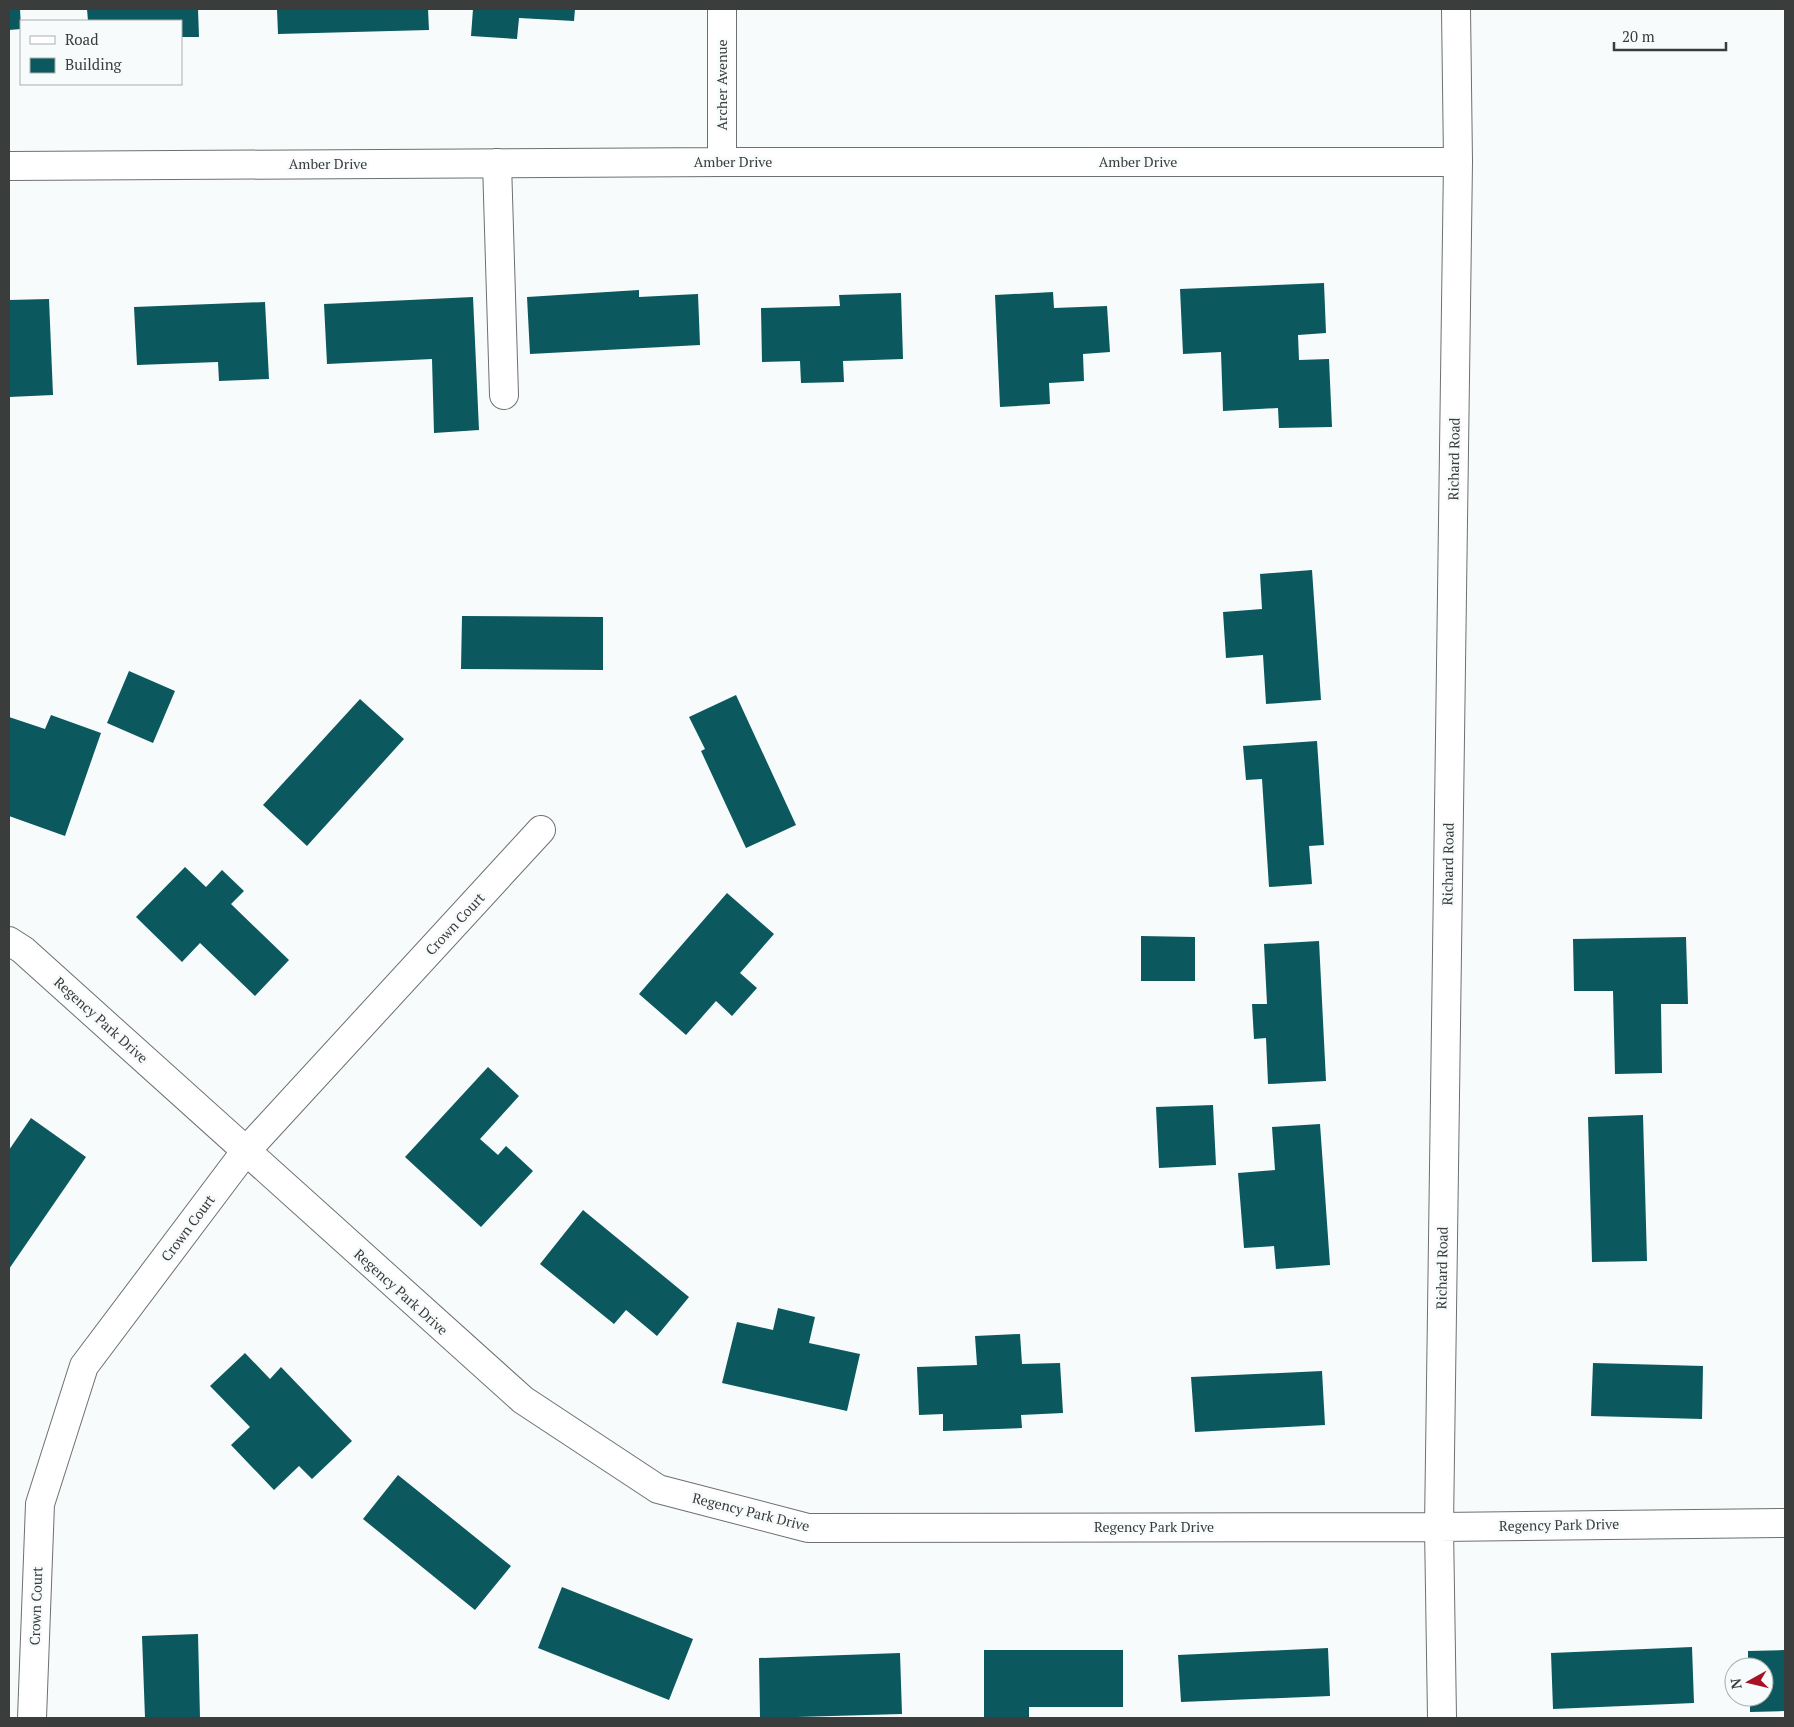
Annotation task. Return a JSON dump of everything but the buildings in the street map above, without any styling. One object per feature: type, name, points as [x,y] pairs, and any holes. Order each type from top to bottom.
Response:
[{"type":"street","name":"Archer Avenue","points":[[722,9],[722,162]]},
{"type":"street","name":"Richard Road","points":[[1442,1718],[1439,1527],[1458,162],[1456,9]]},
{"type":"street","name":"Amber Drive","points":[[9,166],[722,162],[1458,162]]},
{"type":"street","points":[[497,163],[504,395]]},
{"type":"street","name":"Crown Court","points":[[32,1718],[40,1504],[84,1366],[245,1152],[541,830]]},
{"type":"street","name":"Regency Park Drive","points":[[9,941],[23,950],[245,1152],[523,1400],[658,1489],[808,1528],[1439,1527],[1785,1523]]}]
